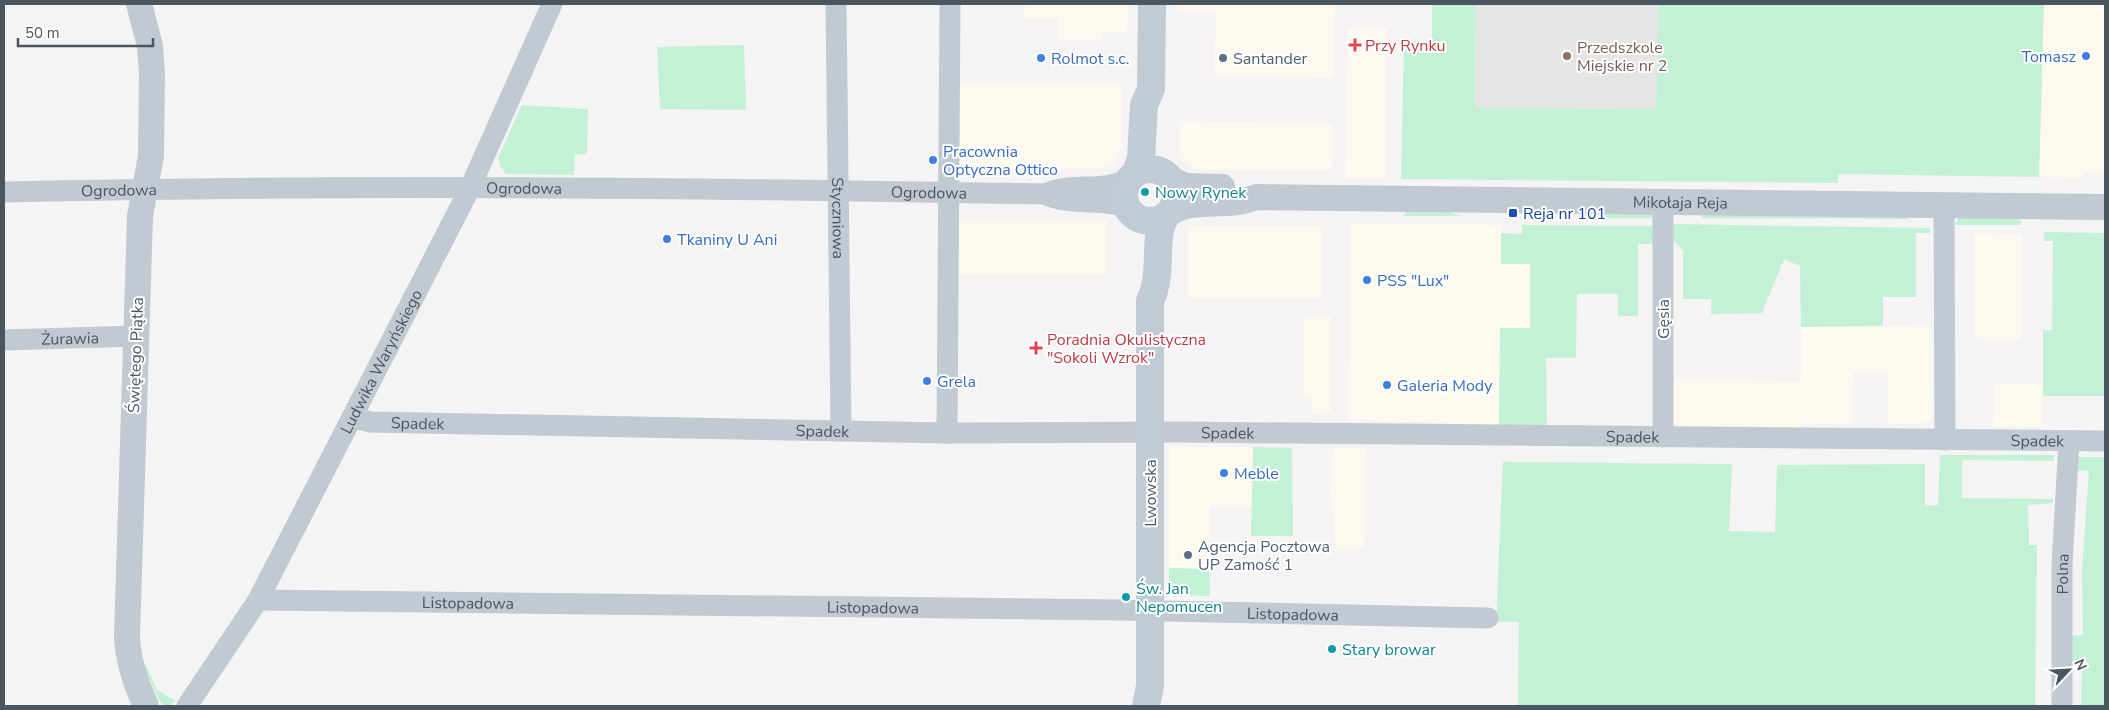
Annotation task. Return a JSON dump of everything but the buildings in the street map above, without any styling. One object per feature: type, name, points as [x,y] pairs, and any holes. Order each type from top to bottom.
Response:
[{"type":"main road","points":[[1151,89],[1144,105],[1141,158],[1124,193],[1130,211],[1139,219],[1148,221],[1167,215],[1173,208],[1176,194],[1160,157],[1158,111],[1151,89],[1152,4]]},
{"type":"main road","points":[[1134,175],[1143,170],[1157,170],[1171,179]]},
{"type":"main road","name":"Lwowska","points":[[1130,211],[1141,232],[1143,278],[1150,301],[1149,610],[1152,700]]},
{"type":"main road","name":"Lwowska","points":[[1150,301],[1157,285],[1160,231],[1167,215]]},
{"type":"street","name":"Świętego Piątka","points":[[138,4],[150,46],[152,68],[151,156],[140,216],[128,647],[132,671],[146,706]]},
{"type":"street","name":"Ludwika Waryńskiego","points":[[187,706],[258,600],[470,188],[552,4]]},
{"type":"street","name":"Styczniowa","points":[[836,4],[841,431]]},
{"type":"street","points":[[947,433],[950,4]]},
{"type":"street","name":"Ogrodowa","points":[[4,192],[144,189],[470,188],[1045,194],[1068,187],[1113,186],[1134,175]]},
{"type":"street","name":"Mikołaja Reja","points":[[1171,179],[1186,186],[1240,190],[1256,196]]},
{"type":"street","name":"Ogrodowa","points":[[1045,194],[1061,200],[1115,204],[1130,211]]},
{"type":"street","name":"Mikołaja Reja","points":[[1167,215],[1187,204],[1233,204],[1256,196],[2105,206]]},
{"type":"street","name":"Gęsia","points":[[1663,200],[1663,437]]},
{"type":"street","points":[[1944,204],[1945,440]]},
{"type":"street","name":"Żurawia","points":[[4,340],[136,336]]},
{"type":"street","name":"Spadek","points":[[352,418],[371,422],[947,433],[2105,441]]},
{"type":"street","name":"Polna","points":[[2062,706],[2062,565],[2069,441]]},
{"type":"street","name":"Listopadowa","points":[[258,600],[1149,610],[1488,618]]},
{"type":"shaded area","points":[[1024,4],[1128,4],[1127,33],[1103,32],[1102,40],[1058,39],[1058,18],[1025,18]]},
{"type":"shaded area","points":[[1179,4],[1335,4],[1333,78],[1214,75],[1216,12],[1178,11]]},
{"type":"shaded area","name":"Przedszkole Miejskie nr 2","points":[[1476,4],[1659,4],[1656,109],[1475,108]]},
{"type":"shaded area","points":[[2044,4],[2105,4],[2105,173],[2084,172],[2084,178],[2039,177]]},
{"type":"shaded area","points":[[1387,28],[1387,178],[1345,178],[1348,29]]},
{"type":"shaded area","points":[[959,83],[1121,83],[1121,148],[1114,163],[1099,169],[959,168]]},
{"type":"shaded area","points":[[1180,121],[1333,124],[1332,170],[1196,170],[1184,159],[1180,152]]},
{"type":"shaded area","points":[[959,221],[1107,221],[1107,274],[959,274]]},
{"type":"shaded area","points":[[1351,224],[1501,225],[1501,264],[1530,264],[1530,328],[1500,328],[1499,425],[1348,420]]},
{"type":"shaded area","points":[[1188,226],[1321,226],[1321,298],[1188,298]]},
{"type":"shaded area","points":[[1975,233],[2022,234],[2021,340],[1975,339]]},
{"type":"shaded area","points":[[1304,317],[1331,317],[1331,413],[1312,414],[1313,397],[1304,397]]},
{"type":"shaded area","points":[[1867,325],[1932,327],[1932,419],[1926,423],[1887,423],[1888,373],[1853,373],[1852,423],[1801,423],[1800,428],[1680,428],[1673,421],[1672,379],[1801,382],[1801,327]]},
{"type":"shaded area","points":[[1994,384],[2043,385],[2042,427],[1993,427]]},
{"type":"shaded area","points":[[1169,447],[1253,447],[1252,507],[1210,507],[1209,569],[1169,568]]},
{"type":"shaded area","points":[[1333,448],[1365,448],[1364,548],[1336,549],[1331,495]]},
{"type":"green space","points":[[1432,4],[1476,4],[1475,108],[1656,109],[1659,4],[2044,4],[2039,177],[1838,174],[1838,183],[1401,179],[1404,41],[1432,41]]},
{"type":"green space","points":[[744,45],[746,110],[660,109],[657,47]]},
{"type":"green space","points":[[522,105],[588,109],[587,154],[575,154],[574,175],[506,174],[500,166],[498,158]]},
{"type":"green space","points":[[1407,211],[1450,212],[1460,216],[1403,216]]},
{"type":"green space","points":[[1701,211],[1909,213],[1909,219],[1701,218]]},
{"type":"green space","points":[[1583,213],[1651,214],[1653,218],[1584,218]]},
{"type":"green space","points":[[2018,215],[2022,225],[1955,225],[1959,217]]},
{"type":"green space","points":[[1670,224],[1930,228],[1930,233],[1916,233],[1916,297],[1883,297],[1883,326],[1801,327],[1800,266],[1784,259],[1762,313],[1711,314],[1711,299],[1683,299],[1683,251],[1670,237]]},
{"type":"green space","points":[[1522,225],[1654,226],[1654,244],[1638,244],[1638,316],[1618,316],[1618,294],[1577,294],[1576,358],[1546,358],[1547,426],[1499,425],[1500,328],[1530,328],[1530,264],[1501,264],[1501,233],[1522,234]]},
{"type":"green space","points":[[2044,232],[2105,233],[2105,396],[2043,396],[2043,330],[2052,330],[2053,241],[2044,241]]},
{"type":"green space","points":[[1253,447],[1292,448],[1293,536],[1251,536]]},
{"type":"green space","points":[[1940,455],[2054,455],[2054,461],[1962,460],[1962,498],[2053,499],[2053,503],[2028,505],[2029,545],[2037,545],[2035,706],[1518,706],[1519,622],[1496,622],[1503,462],[1732,464],[1729,531],[1775,532],[1777,465],[1925,464],[1925,506],[1938,505]]},
{"type":"green space","points":[[2076,457],[2105,457],[2105,706],[2081,706],[2082,661],[2070,660],[2069,636],[2083,635],[2082,569],[2089,471],[2076,470]]},
{"type":"green space","points":[[1169,568],[1209,569],[1210,596],[1169,595]]},
{"type":"green space","points":[[143,665],[146,665],[157,690],[175,700],[172,704],[166,706],[160,702]]},
{"type":"place","name":"Przy Rynku","points":[[1355,45]]},
{"type":"place","name":"Przedszkole Miejskie nr 2","points":[[1567,56]]},
{"type":"place","name":"Tomasz","points":[[2086,56]]},
{"type":"place","name":"Rolmot s.c.","points":[[1041,58]]},
{"type":"place","name":"Santander","points":[[1223,58]]},
{"type":"place","name":"Pracownia Optyczna Ottico","points":[[933,160]]},
{"type":"place","name":"Nowy Rynek","points":[[1145,192]]},
{"type":"place","name":"Reja nr 101","points":[[1513,213]]},
{"type":"place","name":"Tkaniny U Ani","points":[[667,239]]},
{"type":"place","name":"PSS \"Lux\"","points":[[1367,280]]},
{"type":"place","name":"Poradnia Okulistyczna \"Sokoli Wzrok\"","points":[[1036,348]]},
{"type":"place","name":"Grela","points":[[927,381]]},
{"type":"place","name":"Galeria Mody","points":[[1387,385]]},
{"type":"place","name":"Meble","points":[[1224,473]]},
{"type":"place","name":"Agencja Pocztowa UP Zamość 1","points":[[1188,555]]},
{"type":"place","name":"Św. Jan Nepomucen","points":[[1126,597]]},
{"type":"place","name":"Stary browar","points":[[1332,649]]}]
